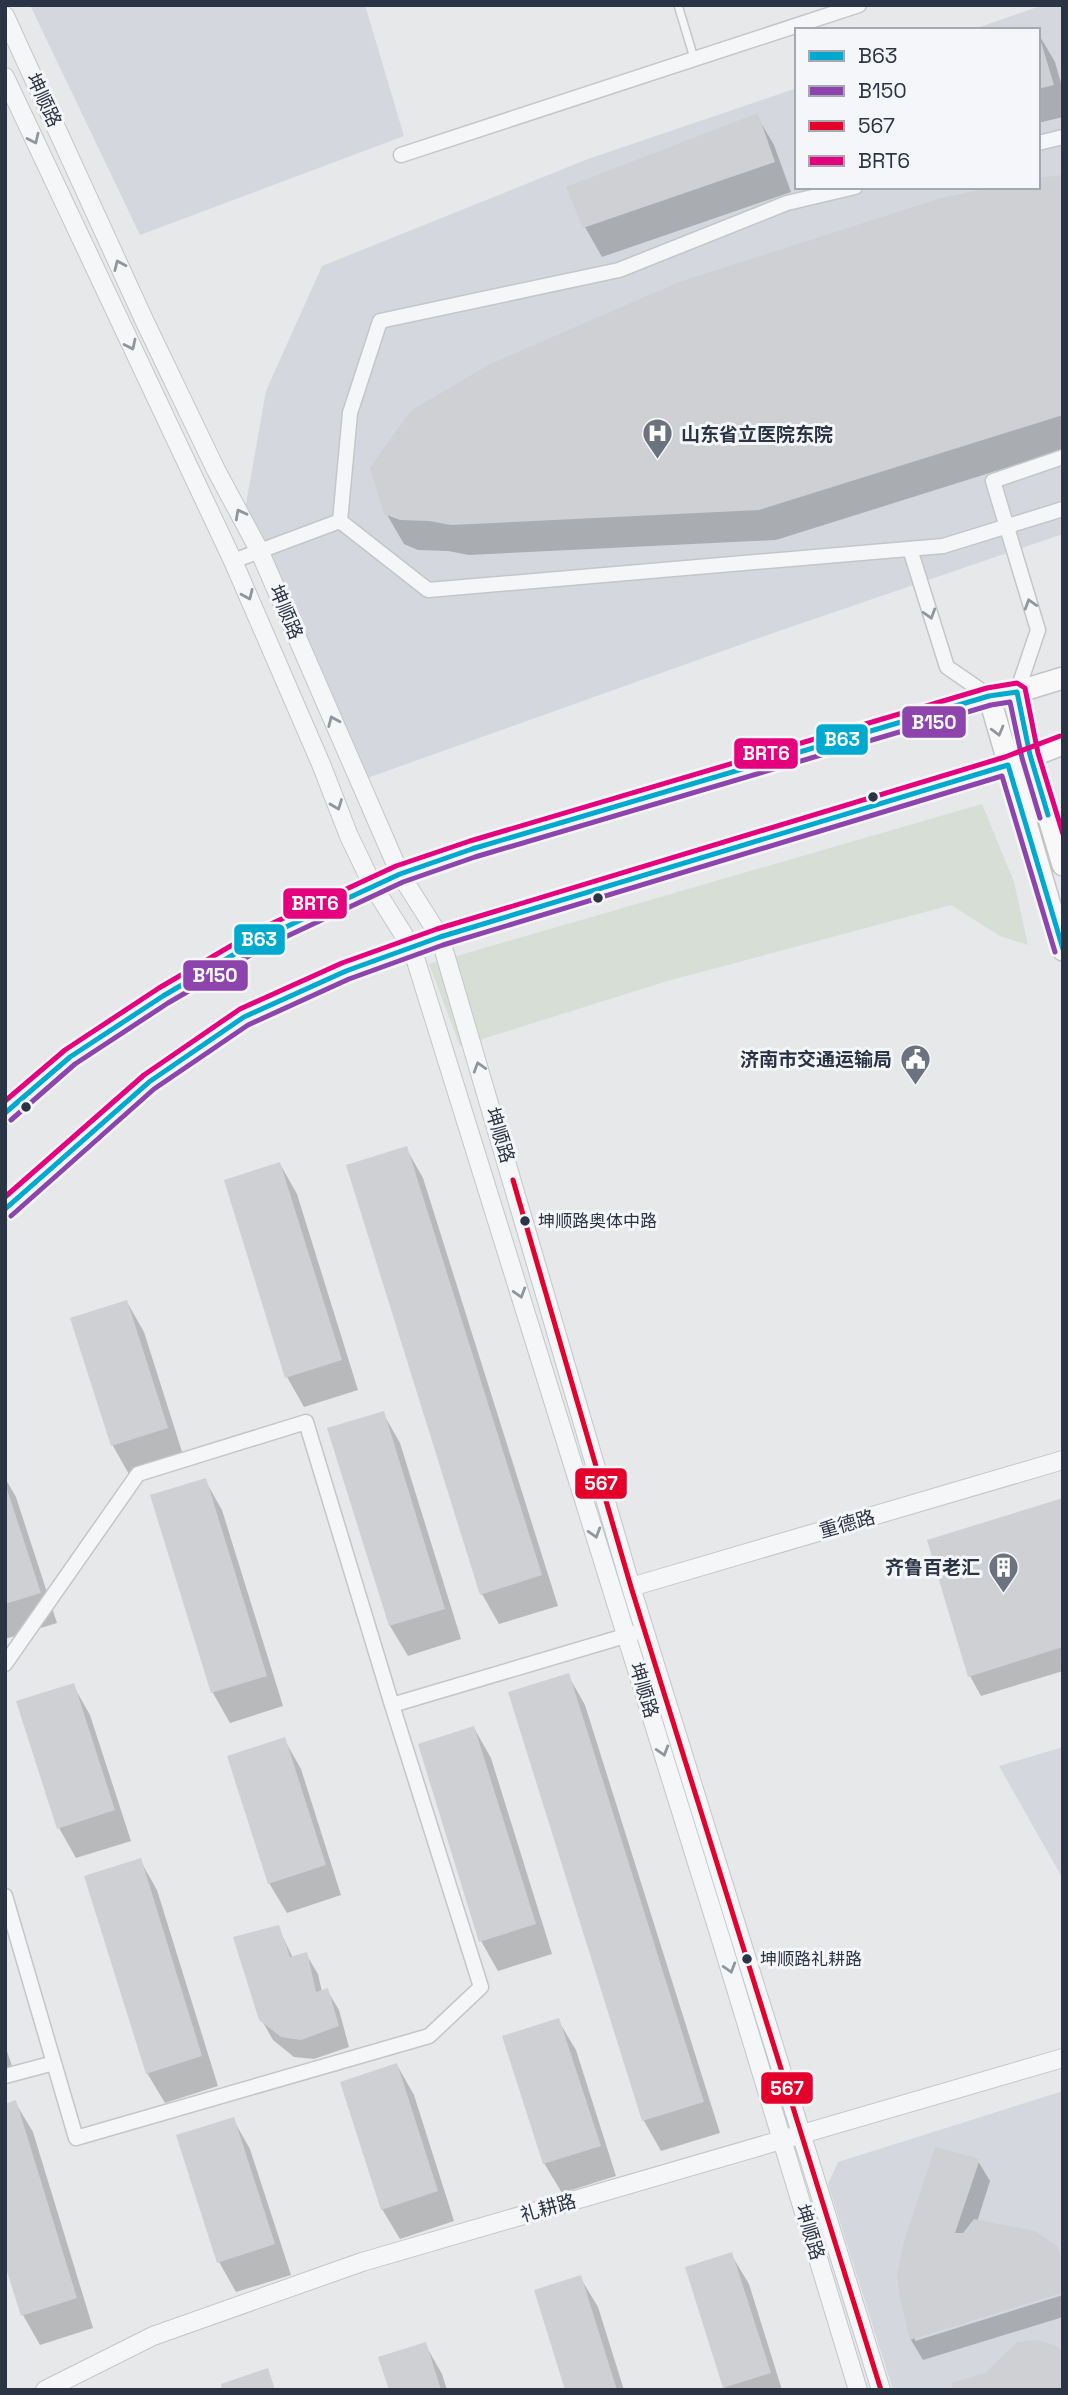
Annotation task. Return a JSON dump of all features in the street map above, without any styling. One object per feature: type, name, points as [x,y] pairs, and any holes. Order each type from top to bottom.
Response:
[{"type":"main road","points":[[5,1113],[69,1057],[163,996],[262,938],[400,874],[471,849],[989,696],[1017,692],[1063,678]]},
{"type":"main road","points":[[1017,692],[1030,755],[1063,865]]},
{"type":"main road","points":[[989,696],[1063,950]]},
{"type":"main road","points":[[5,1209],[149,1083],[244,1017],[346,971],[440,937],[1008,765],[1063,744]]},
{"type":"street","points":[[401,155],[859,5]]},
{"type":"street","name":"坤顺路","points":[[5,16],[145,322],[216,470],[259,550],[400,874],[440,937],[631,1587],[881,2390]]},
{"type":"street","name":"坤顺路","points":[[5,77],[233,561],[321,764],[349,836],[373,886],[412,948],[627,1636],[858,2390]]},
{"type":"street","points":[[1040,143],[1063,137]]},
{"type":"street","points":[[340,521],[349,413],[380,320],[619,270],[787,203],[846,189]]},
{"type":"street","points":[[1017,692],[1038,630],[993,481],[1063,457]]},
{"type":"street","points":[[340,521],[428,590],[943,546],[1063,509]]},
{"type":"street","points":[[233,561],[340,521]]},
{"type":"street","points":[[909,548],[947,667],[989,696]]},
{"type":"street","points":[[5,1664],[138,1474],[306,1422],[481,1987],[429,2036],[76,2138],[5,1896]]},
{"type":"street","name":"重德路","points":[[631,1587],[1063,1460]]},
{"type":"street","points":[[392,1705],[645,1630]]},
{"type":"street","name":"礼耕路","points":[[46,2390],[153,2336],[362,2262],[1063,2057]]},
{"type":"street","points":[[5,2076],[54,2063]]},
{"type":"lane","points":[[678,5],[694,58]]},
{"type":"shaded area","points":[[30,5],[365,5],[404,136],[140,235]]},
{"type":"shaded area","name":"山东省立医院东院","points":[[1043,5],[1063,5],[1063,534],[779,631],[359,781],[241,532],[266,391],[322,266],[588,159],[795,89],[795,189],[1040,189],[1040,28],[977,28]]},
{"type":"shaded area","points":[[982,804],[1014,882],[1028,945],[1000,936],[951,905],[664,982],[460,1046],[429,964]]},
{"type":"shaded area","points":[[1063,1747],[1063,1879],[999,1766]]},
{"type":"shaded area","points":[[1063,2091],[1063,2390],[893,2390],[828,2184],[838,2162]]},
{"type":"building","points":[[1040,39],[1054,85],[1040,88]]},
{"type":"building","points":[[758,113],[775,162],[583,228],[566,187]]},
{"type":"building","points":[[1063,175],[1063,415],[759,510],[451,525],[400,520],[384,514],[370,468],[388,442],[412,410],[490,364],[679,282],[938,199],[984,189],[1040,189],[1040,178]]},
{"type":"building","points":[[407,1146],[542,1575],[480,1595],[346,1165]]},
{"type":"building","points":[[280,1162],[342,1360],[285,1378],[224,1180]]},
{"type":"building","points":[[127,1300],[168,1428],[111,1446],[70,1318]]},
{"type":"building","points":[[384,1411],[445,1609],[389,1626],[327,1428]]},
{"type":"building","points":[[206,1478],[267,1676],[211,1693],[150,1495]]},
{"type":"building","points":[[5,1483],[41,1593],[5,1604]]},
{"type":"building","name":"齐鲁百老汇","points":[[1063,1498],[1063,1647],[968,1677],[927,1540]]},
{"type":"building","points":[[569,1673],[704,2102],[642,2121],[508,1692]]},
{"type":"building","points":[[74,1683],[115,1810],[57,1829],[16,1701]]},
{"type":"building","points":[[474,1726],[536,1924],[479,1942],[418,1744]]},
{"type":"building","points":[[285,1737],[326,1865],[268,1884],[227,1756]]},
{"type":"building","points":[[141,1858],[202,2056],[146,2074],[84,1876]]},
{"type":"building","points":[[279,1925],[290,1957],[307,1952],[316,1992],[328,1988],[339,2026],[301,2040],[281,2037],[259,2020],[233,1937]]},
{"type":"building","points":[[559,2018],[601,2146],[543,2164],[502,2036]]},
{"type":"building","points":[[397,2063],[438,2191],[381,2210],[340,2082]]},
{"type":"building","points":[[16,2100],[77,2298],[21,2316],[5,2265],[5,2104]]},
{"type":"building","points":[[234,2117],[275,2244],[217,2263],[176,2135]]},
{"type":"building","points":[[935,2147],[980,2159],[955,2233],[963,2233],[974,2219],[1035,2231],[1057,2246],[1063,2263],[1063,2291],[910,2340],[897,2275],[904,2242]]},
{"type":"building","points":[[732,2252],[771,2373],[723,2388],[685,2267]]},
{"type":"building","points":[[581,2275],[617,2390],[565,2390],[534,2290]]},
{"type":"building","points":[[1038,2340],[1056,2346],[1063,2352],[1063,2390],[954,2390],[951,2383],[985,2373],[1017,2342]]},
{"type":"building","points":[[426,2342],[441,2390],[389,2390],[378,2357]]},
{"type":"building","points":[[268,2368],[275,2390],[222,2390],[221,2384]]},
{"type":"transit line","name":"BRT6","points":[[5,1101],[65,1050],[159,988],[258,930],[396,866],[470,841],[987,688],[1017,683],[1025,688],[1038,753],[1063,834]]},
{"type":"transit line","name":"B63","points":[[5,1113],[70,1057],[163,996],[262,938],[400,874],[472,849],[989,696],[1017,692],[1030,755],[1048,815]]},
{"type":"transit line","name":"B150","points":[[11,1120],[75,1064],[168,1003],[266,946],[403,882],[475,857],[991,705],[1010,702],[1022,758],[1040,818]]},
{"type":"transit line","name":"BRT6","points":[[5,1197],[144,1075],[240,1009],[342,963],[437,929],[1005,757],[1060,736]]},
{"type":"transit line","name":"B63","points":[[5,1209],[149,1082],[244,1017],[346,971],[440,937],[1008,765],[1063,949]]},
{"type":"transit line","name":"B150","points":[[11,1216],[154,1089],[248,1025],[349,979],[443,945],[1002,776],[1055,952]]},
{"type":"transit line","name":"567","points":[[513,1180],[631,1587],[881,2390]]},
{"type":"place","name":"山东省立医院东院","points":[[658,461]]},
{"type":"place","name":"济南市交通运输局","points":[[915,1086]]},
{"type":"place","name":"坤顺路奥体中路","points":[[525,1221]]},
{"type":"place","name":"齐鲁百老汇","points":[[1003,1594]]},
{"type":"place","name":"坤顺路礼耕路","points":[[747,1959]]}]
